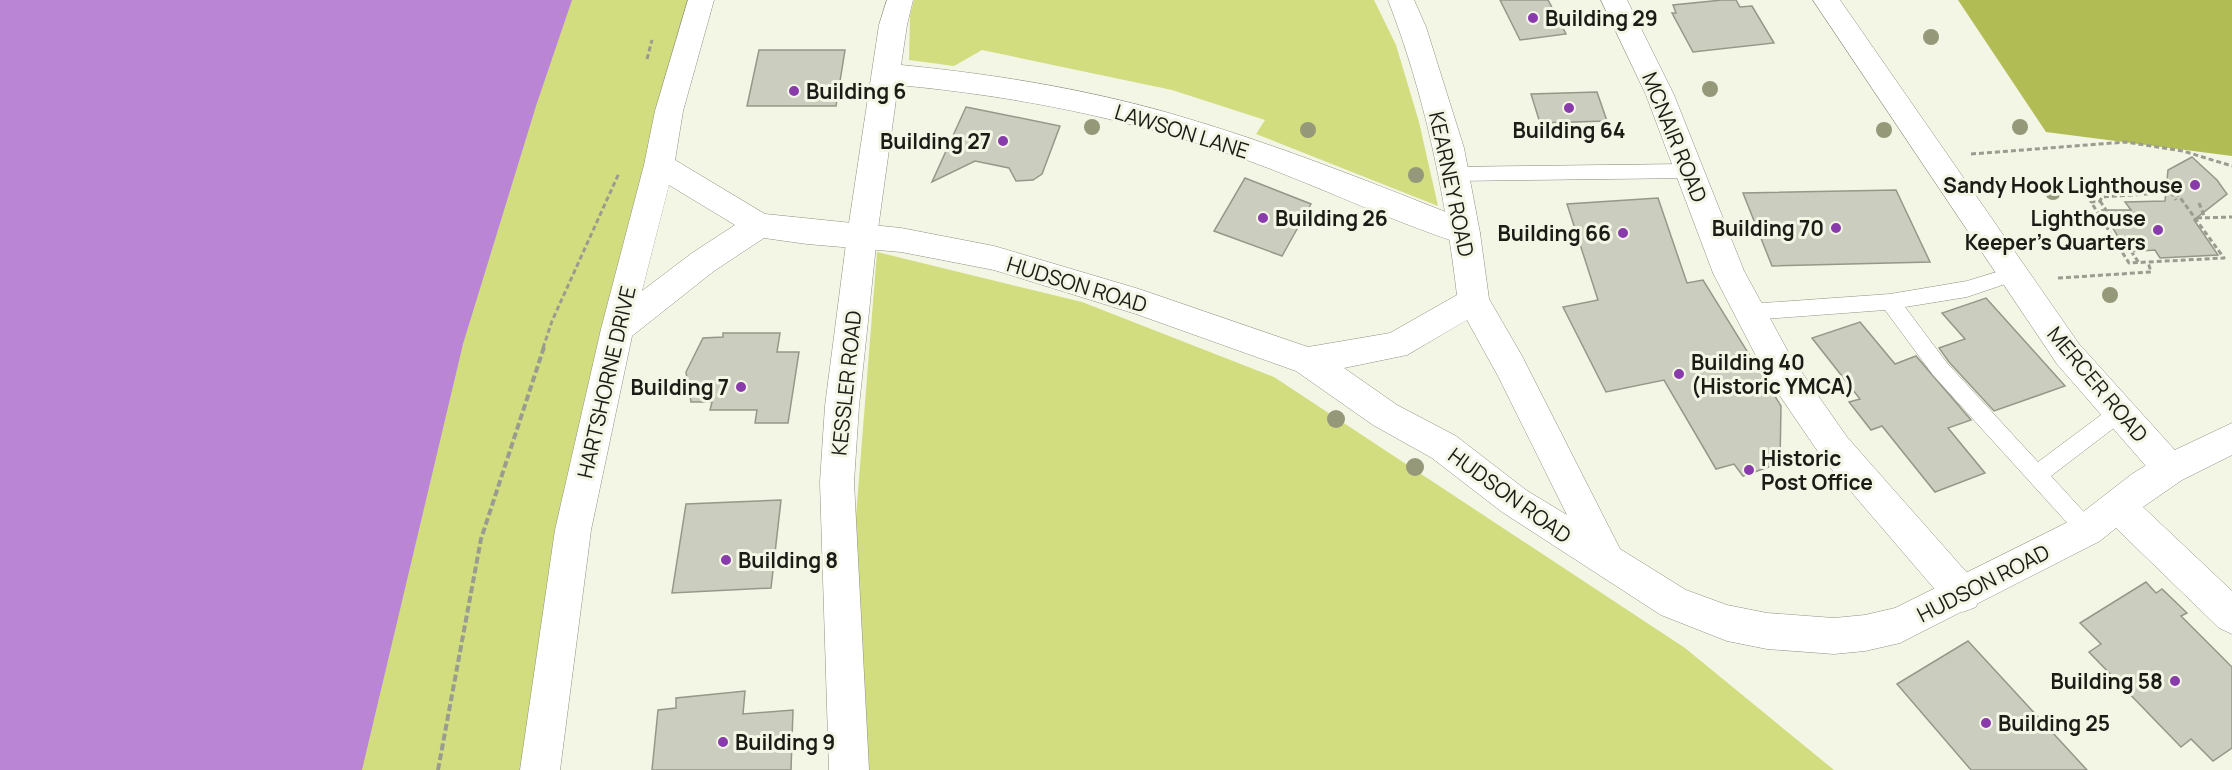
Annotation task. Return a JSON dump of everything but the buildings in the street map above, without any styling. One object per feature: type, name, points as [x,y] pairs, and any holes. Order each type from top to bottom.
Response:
[{"type":"street","name":"HARTSHORNE DRIVE","points":[[540,770],[573,530],[616,329],[659,165],[669,111],[688,37],[701,0]]},
{"type":"street","name":"KESSLER ROAD","points":[[849,770],[837,482],[842,406],[862,236],[893,25],[900,0]]},
{"type":"street","name":"KEARNEY ROAD","points":[[1401,0],[1412,27],[1449,147],[1465,233],[1473,301],[1510,366],[1609,564]]},
{"type":"street","name":"MCNAIR ROAD","points":[[1614,0],[1660,95],[1729,273],[1779,368],[1835,448],[1963,595]]},
{"type":"street","name":"MERCER ROAD","points":[[1826,0],[2068,354],[2170,469]]},
{"type":"street","name":"LAWSON LANE","points":[[887,74],[966,81],[1023,90],[1126,112],[1204,134],[1465,233]]},
{"type":"street","name":"HUDSON ROAD","points":[[659,165],[759,225],[807,232],[901,240],[994,258],[1139,302],[1308,361],[1385,415],[1444,447],[1514,501],[1609,564],[1674,603],[1727,623],[1767,631],[1834,636],[1865,633],[1900,625],[1963,595],[2086,530],[2170,469],[2232,438]]},
{"type":"street","points":[[616,329],[703,262],[759,225]]},
{"type":"street","points":[[1308,361],[1396,345],[1473,301]]},
{"type":"street","points":[[2118,506],[2232,616]]},
{"type":"lane","points":[[1454,174],[1690,171]]},
{"type":"lane","points":[[1750,312],[1890,302],[1967,289],[2015,277]]},
{"type":"lane","points":[[1890,302],[1940,369],[2086,530]]},
{"type":"lane","points":[[2037,475],[2120,412]]},
{"type":"path","points":[[646,62],[655,31]]},
{"type":"path","points":[[1935,158],[2126,141],[2183,151],[2232,166]]},
{"type":"path","points":[[438,770],[481,539],[552,321],[621,167]]},
{"type":"path","points":[[2171,192],[2176,200]]},
{"type":"path","points":[[2176,192],[2224,258],[2129,263],[2091,202],[2100,201],[2102,197],[2176,192]]},
{"type":"path","points":[[2100,201],[2106,210]]},
{"type":"path","points":[[2199,203],[2205,218]]},
{"type":"path","points":[[2197,218],[2232,217]]},
{"type":"path","points":[[2131,251],[2139,263]]},
{"type":"path","points":[[2015,277],[2140,274],[2151,272],[2148,262]]},
{"type":"green space","points":[[548,0],[696,0],[528,770],[344,770]]},
{"type":"green space","points":[[914,0],[1374,0],[1396,45],[1419,122],[1438,206],[1256,134],[1265,120],[1172,90],[982,50],[954,66],[909,60],[910,16]]},
{"type":"green space","points":[[1958,0],[2232,0],[2232,156],[2046,132]]},
{"type":"green space","points":[[877,252],[1082,302],[1274,377],[1685,648],[1834,770],[839,770],[837,755]]},
{"type":"shaded area","points":[[0,0],[572,0],[536,106],[463,344],[362,770],[0,770]]},
{"type":"place","name":"Building 29","points":[[1533,18]]},
{"type":"place","name":"Building 6","points":[[794,91]]},
{"type":"place","name":"Building 64","points":[[1569,108]]},
{"type":"place","name":"Building 27","points":[[1003,141]]},
{"type":"place","name":"Sandy Hook Lighthouse","points":[[2195,185]]},
{"type":"place","name":"Building 26","points":[[1263,218]]},
{"type":"place","name":"Building 70","points":[[1836,228]]},
{"type":"place","name":"Lighthouse Keeper's Quarters","points":[[2158,230]]},
{"type":"place","name":"Building 66","points":[[1623,233]]},
{"type":"place","name":"Building 40 (Historic YMCA)","points":[[1679,374]]},
{"type":"place","name":"Building 7","points":[[741,387]]},
{"type":"place","name":"Historic Post Office","points":[[1749,470]]},
{"type":"place","name":"Building 8","points":[[726,560]]},
{"type":"place","name":"Building 58","points":[[2175,681]]},
{"type":"place","name":"Building 25","points":[[1986,723]]},
{"type":"place","name":"Building 9","points":[[723,742]]}]
